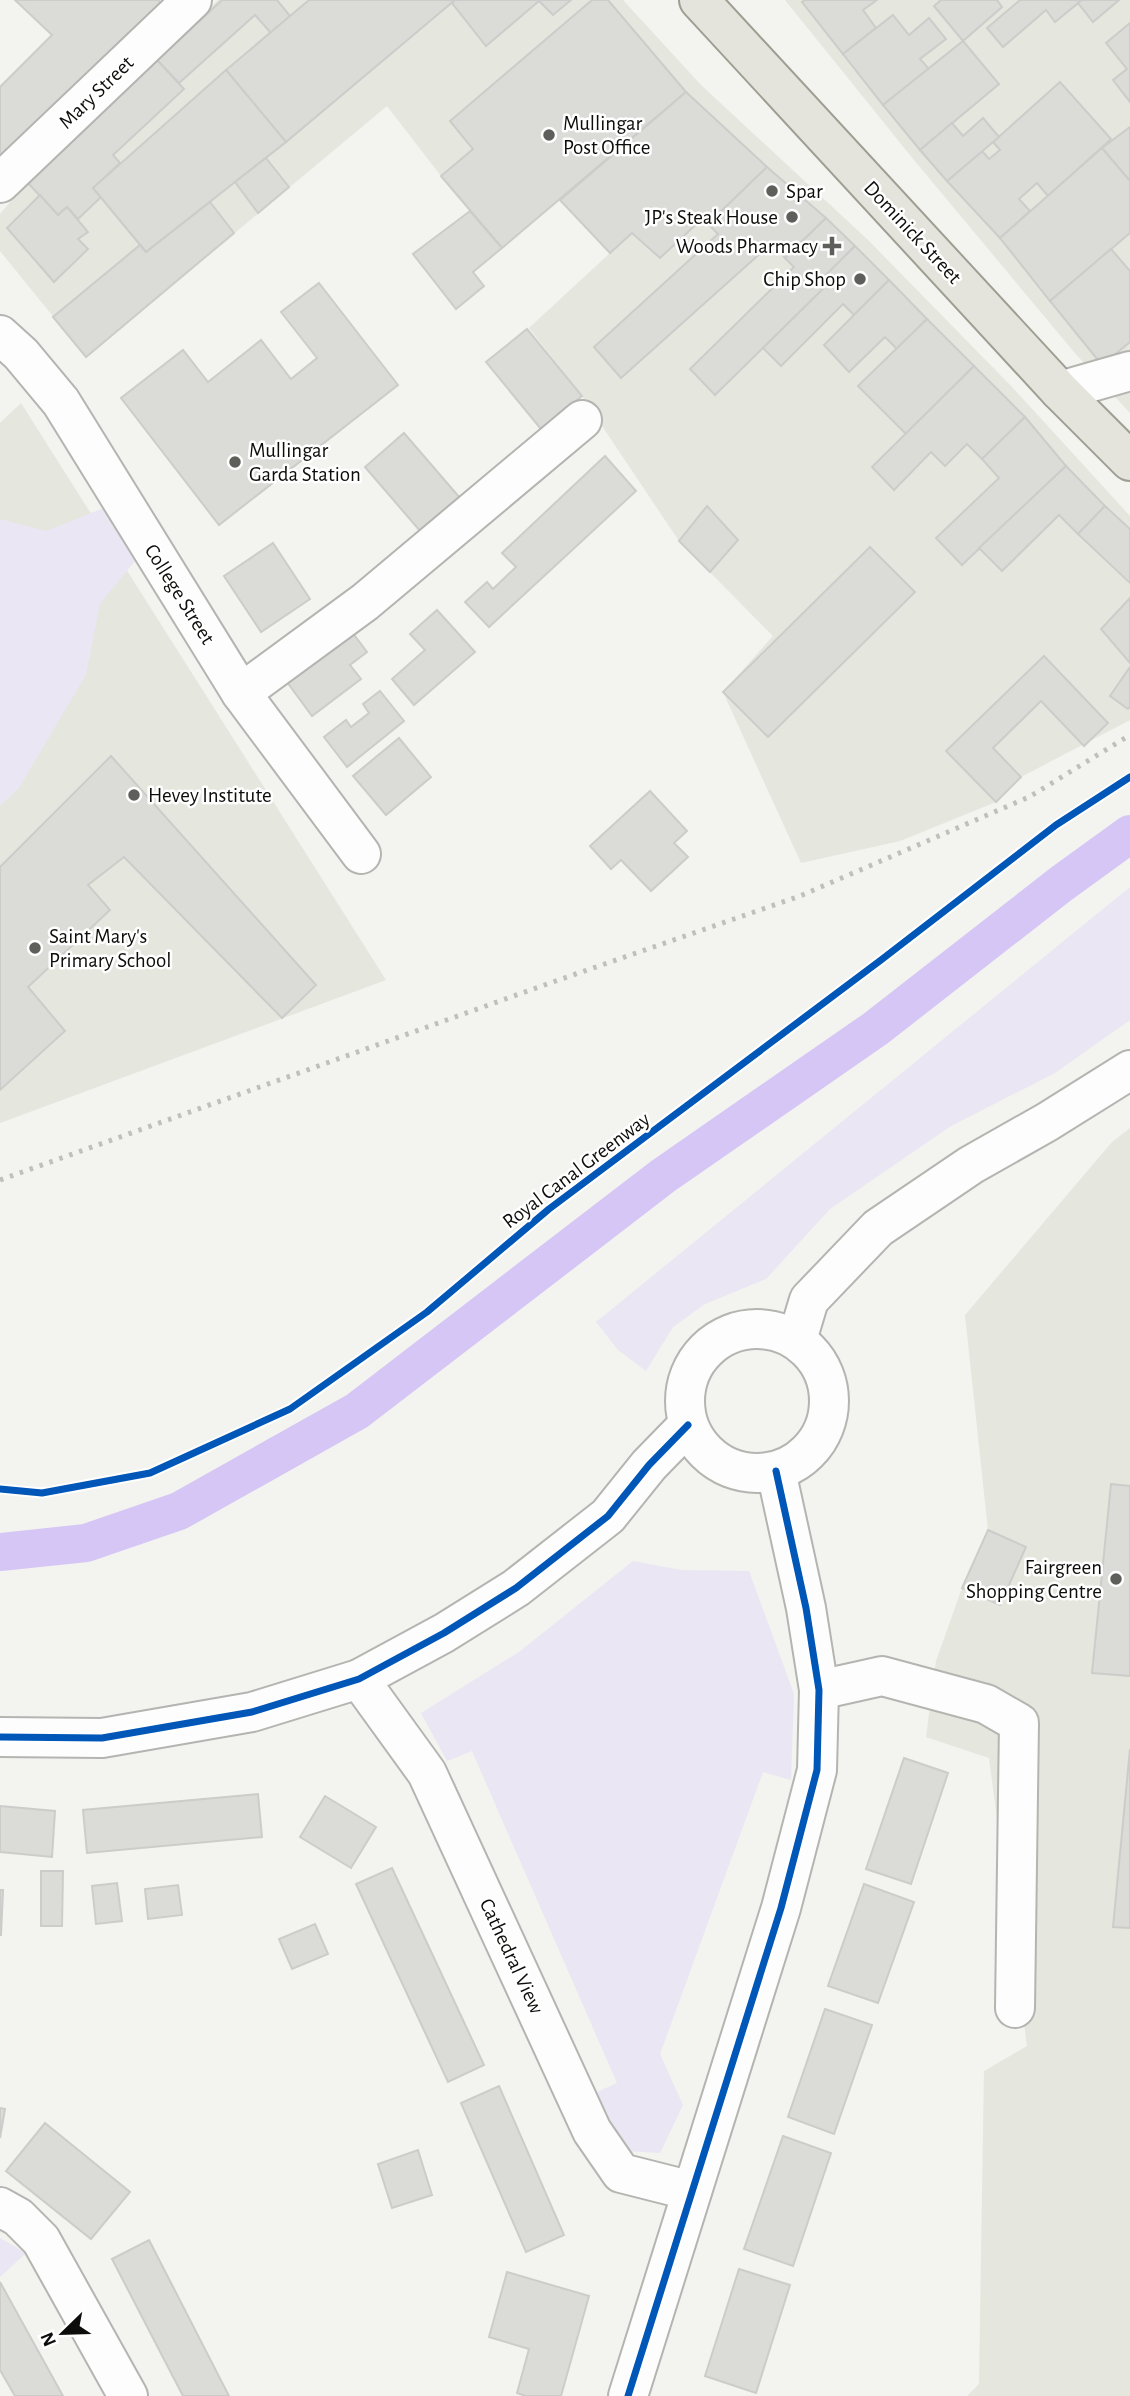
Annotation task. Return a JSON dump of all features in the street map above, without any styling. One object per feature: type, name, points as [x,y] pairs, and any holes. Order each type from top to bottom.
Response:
[{"type":"main road","name":"Dominick Street","points":[[699,0],[1060,391],[1130,461]]},
{"type":"street","name":"Mary Street","points":[[0,183],[192,0]]},
{"type":"street","name":"College Street","points":[[0,335],[21,354],[61,402],[241,693],[361,854]]},
{"type":"street","points":[[1060,391],[1130,371]]},
{"type":"street","points":[[241,693],[365,602],[582,421]]},
{"type":"street","points":[[797,1340],[809,1300],[878,1228],[971,1165],[1130,1070]]},
{"type":"street","points":[[757,1328],[772,1330],[797,1340],[808,1350],[824,1374],[828,1388],[827,1419],[817,1442],[799,1460],[776,1471],[746,1473],[728,1468],[712,1458],[698,1444],[688,1425],[684,1402],[687,1379],[698,1359],[712,1343],[726,1335],[757,1328]]},
{"type":"street","points":[[0,1737],[102,1738],[252,1712],[359,1679],[444,1633],[516,1588],[608,1516],[649,1465],[688,1425]]},
{"type":"street","points":[[628,2396],[781,1908],[817,1770],[819,1690],[806,1608],[776,1471]]},
{"type":"street","points":[[819,1690],[882,1676],[986,1704],[1019,1723],[1015,2008]]},
{"type":"street","name":"Cathedral View","points":[[359,1679],[428,1773],[592,2131],[621,2173],[692,2191]]},
{"type":"street","points":[[0,2207],[18,2217],[41,2240],[128,2396]]},
{"type":"shaded area","points":[[218,0],[623,0],[701,85],[868,240],[1013,388],[1130,516],[1130,720],[1021,777],[996,802],[900,841],[801,863],[723,692],[773,636],[679,541],[582,396],[529,328],[610,253],[560,200],[502,248],[387,106],[86,357],[0,251],[0,214],[27,182]]},
{"type":"shaded area","points":[[785,0],[1130,0],[1130,413],[1074,352]]},
{"type":"shaded area","name":"Hevey Institute","points":[[21,403],[386,980],[0,1123],[0,423]]},
{"type":"shaded area","points":[[106,507],[139,556],[100,604],[86,675],[19,788],[0,806],[0,519],[46,531]]},
{"type":"shaded area","points":[[1130,887],[1130,1020],[1055,1073],[951,1126],[830,1209],[766,1279],[705,1304],[673,1327],[646,1371],[618,1350],[596,1322]]},
{"type":"shaded area","points":[[1130,1128],[1130,2396],[967,2396],[979,2384],[984,2071],[1027,2046],[989,1758],[926,1737],[936,1661],[962,1588],[988,1530],[965,1315],[1112,1142]]},
{"type":"shaded area","points":[[633,1561],[681,1570],[749,1571],[794,1694],[791,1780],[763,1772],[660,2054],[683,2105],[660,2153],[625,2151],[593,2094],[617,2083],[472,1751],[447,1761],[421,1713],[519,1652]]},
{"type":"shaded area","points":[[0,2238],[26,2253],[0,2277]]},
{"type":"building","points":[[15,0],[158,0],[162,3],[0,158],[0,87],[52,35]]},
{"type":"building","points":[[222,0],[277,0],[290,16],[271,33],[255,15],[179,83],[157,60]]},
{"type":"building","points":[[309,0],[455,0],[286,142],[226,70]]},
{"type":"building","points":[[455,0],[571,0],[553,15],[539,1],[486,46],[452,3]]},
{"type":"building","name":"Mullingar Post Office","points":[[592,0],[608,0],[686,92],[502,248],[441,176],[473,149],[450,121]]},
{"type":"building","points":[[877,0],[863,10],[876,28],[843,54],[802,2]]},
{"type":"building","points":[[941,0],[997,0],[1002,7],[963,41],[934,6]]},
{"type":"building","points":[[1020,0],[1082,0],[1055,22],[1046,10],[1003,47],[987,28]]},
{"type":"building","points":[[1082,0],[1119,0],[1093,22],[1078,3]]},
{"type":"building","points":[[893,15],[909,35],[929,18],[946,39],[920,59],[929,69],[883,105],[843,54]]},
{"type":"building","points":[[1130,23],[1130,102],[1113,80],[1127,69],[1106,43]]},
{"type":"building","points":[[963,41],[999,84],[920,150],[883,105]]},
{"type":"building","points":[[157,60],[184,89],[113,155],[120,163],[93,188],[101,197],[78,219],[67,207],[58,215],[27,182]]},
{"type":"building","points":[[226,70],[286,142],[146,252],[93,188]]},
{"type":"building","points":[[1060,82],[1111,139],[1048,196],[1037,183],[1019,199],[1030,211],[1000,238],[947,181],[982,151],[989,159],[1000,150],[993,142]]},
{"type":"building","points":[[686,92],[767,167],[708,224],[703,218],[660,258],[632,233],[610,253],[560,200]]},
{"type":"building","points":[[983,118],[999,137],[947,181],[920,150],[952,123],[963,136]]},
{"type":"building","points":[[1130,127],[1130,181],[1102,148]]},
{"type":"building","points":[[1102,148],[1130,181],[1130,233],[1050,301],[1000,238]]},
{"type":"building","points":[[266,158],[289,187],[258,213],[235,182]]},
{"type":"building","points":[[767,167],[826,218],[785,258],[773,242],[621,378],[594,347],[718,234],[708,224]]},
{"type":"building","points":[[40,195],[58,215],[67,207],[88,232],[78,239],[88,249],[54,282],[7,228]]},
{"type":"building","points":[[210,202],[234,233],[86,357],[53,317],[140,245],[146,252]]},
{"type":"building","points":[[470,211],[502,248],[473,272],[484,286],[456,309],[413,254]]},
{"type":"building","points":[[826,218],[855,246],[822,279],[827,285],[715,395],[690,369],[794,267],[785,258]]},
{"type":"building","points":[[855,246],[889,280],[854,315],[843,304],[781,366],[763,348],[827,285],[822,279]]},
{"type":"building","points":[[1111,249],[1130,271],[1130,342],[1102,365],[1050,301]]},
{"type":"building","points":[[889,280],[927,319],[897,349],[885,337],[849,372],[824,345]]},
{"type":"building","name":"Mullingar Garda Station","points":[[319,283],[398,385],[219,525],[121,398],[183,350],[208,382],[261,340],[291,379],[317,358],[281,312]]},
{"type":"building","points":[[927,319],[974,366],[906,434],[858,386]]},
{"type":"building","points":[[527,329],[582,396],[541,429],[486,362]]},
{"type":"building","points":[[974,366],[1025,417],[982,459],[967,444],[945,466],[931,452],[894,490],[872,467]]},
{"type":"building","points":[[1025,417],[1066,466],[962,565],[936,538],[999,478],[982,459]]},
{"type":"building","points":[[404,433],[466,505],[427,539],[365,467]]},
{"type":"building","points":[[605,456],[636,491],[489,627],[465,602],[487,582],[493,589],[516,567],[502,553]]},
{"type":"building","points":[[1066,466],[1105,506],[1078,534],[1059,515],[1002,571],[979,548]]},
{"type":"building","points":[[707,506],[738,540],[710,572],[679,541]]},
{"type":"building","points":[[1105,506],[1130,529],[1130,583],[1078,534]]},
{"type":"building","points":[[273,543],[310,599],[261,632],[224,576]]},
{"type":"building","points":[[870,547],[915,592],[768,737],[723,692]]},
{"type":"building","points":[[1130,598],[1130,663],[1101,629]]},
{"type":"building","points":[[437,610],[475,652],[414,705],[392,679],[425,650],[410,634]]},
{"type":"building","points":[[352,632],[367,652],[350,665],[361,679],[312,716],[287,682]]},
{"type":"building","points":[[1044,656],[1108,723],[1084,746],[1041,701],[993,748],[1021,777],[996,802],[946,751]]},
{"type":"building","points":[[1130,667],[1130,707],[1128,709],[1110,696]]},
{"type":"building","points":[[380,691],[404,721],[347,767],[324,737],[346,720],[351,727],[369,713],[363,704]]},
{"type":"building","points":[[399,738],[431,777],[386,815],[353,776]]},
{"type":"building","name":"Saint Mary's Primary School","points":[[111,756],[316,985],[282,1018],[124,857],[88,885],[110,910],[28,987],[65,1031],[0,1090],[0,867]]},
{"type":"building","points":[[650,791],[687,831],[674,843],[688,857],[651,891],[621,860],[611,869],[590,846]]},
{"type":"building","name":"Fairgreen Shopping Centre","points":[[1111,1484],[1130,1486],[1130,1676],[1092,1673]]},
{"type":"building","points":[[988,1530],[1026,1547],[1000,1605],[962,1588]]},
{"type":"building","points":[[1130,1749],[1130,1928],[1113,1927]]},
{"type":"building","points":[[904,1758],[948,1773],[911,1884],[866,1869]]},
{"type":"building","points":[[258,1794],[262,1837],[87,1853],[83,1810]]},
{"type":"building","points":[[325,1796],[376,1827],[351,1868],[300,1837]]},
{"type":"building","points":[[0,1806],[55,1811],[52,1857],[0,1852]]},
{"type":"building","points":[[392,1868],[484,2065],[448,2082],[356,1884]]},
{"type":"building","points":[[41,1871],[63,1871],[62,1926],[41,1926]]},
{"type":"building","points":[[117,1883],[122,1921],[96,1924],[92,1886]]},
{"type":"building","points":[[864,1884],[914,1902],[878,2003],[828,1986]]},
{"type":"building","points":[[178,1885],[182,1915],[148,1919],[145,1889]]},
{"type":"building","points":[[0,1890],[3,1890],[1,1935],[0,1935]]},
{"type":"building","points":[[315,1924],[328,1954],[292,1969],[279,1939]]},
{"type":"building","points":[[825,2009],[872,2025],[834,2134],[788,2117]]},
{"type":"building","points":[[499,2086],[564,2235],[526,2252],[461,2103]]},
{"type":"building","points":[[0,2108],[5,2109],[0,2138]]},
{"type":"building","points":[[45,2123],[130,2192],[91,2239],[6,2171]]},
{"type":"building","points":[[783,2136],[831,2153],[793,2266],[744,2249]]},
{"type":"building","points":[[418,2150],[432,2195],[392,2208],[378,2164]]},
{"type":"building","points":[[149,2240],[229,2396],[183,2396],[112,2259]]},
{"type":"building","points":[[739,2269],[790,2285],[756,2393],[705,2376]]},
{"type":"building","points":[[507,2272],[589,2296],[561,2396],[526,2396],[517,2393],[529,2349],[489,2337]]},
{"type":"building","points":[[0,2282],[63,2396],[15,2396],[0,2370]]},
{"type":"waterway","points":[[0,1552],[86,1543],[179,1511],[357,1411],[663,1176],[875,1029],[1061,884],[1130,834]]},
{"type":"railway","points":[[0,1180],[800,896],[1029,797],[1130,735]]},
{"type":"cycle path","name":"Royal Canal Greenway","points":[[0,1489],[42,1493],[150,1473],[290,1409],[427,1312],[549,1209],[1056,825],[1130,777]]},
{"type":"cycle path","points":[[0,1737],[102,1738],[252,1712],[359,1679],[444,1633],[516,1588],[608,1516],[649,1465],[688,1425]]},
{"type":"cycle path","points":[[628,2396],[781,1908],[817,1770],[819,1690],[806,1608],[776,1471]]},
{"type":"place","name":"Mullingar Post Office","points":[[549,135]]},
{"type":"place","name":"Spar","points":[[772,191]]},
{"type":"place","name":"JP's Steak House","points":[[792,217]]},
{"type":"place","name":"Woods Pharmacy","points":[[832,246]]},
{"type":"place","name":"Chip Shop","points":[[860,279]]},
{"type":"place","name":"Mullingar Garda Station","points":[[235,462]]},
{"type":"place","name":"Hevey Institute","points":[[134,795]]},
{"type":"place","name":"Saint Mary's Primary School","points":[[35,948]]},
{"type":"place","name":"Fairgreen Shopping Centre","points":[[1116,1579]]}]
